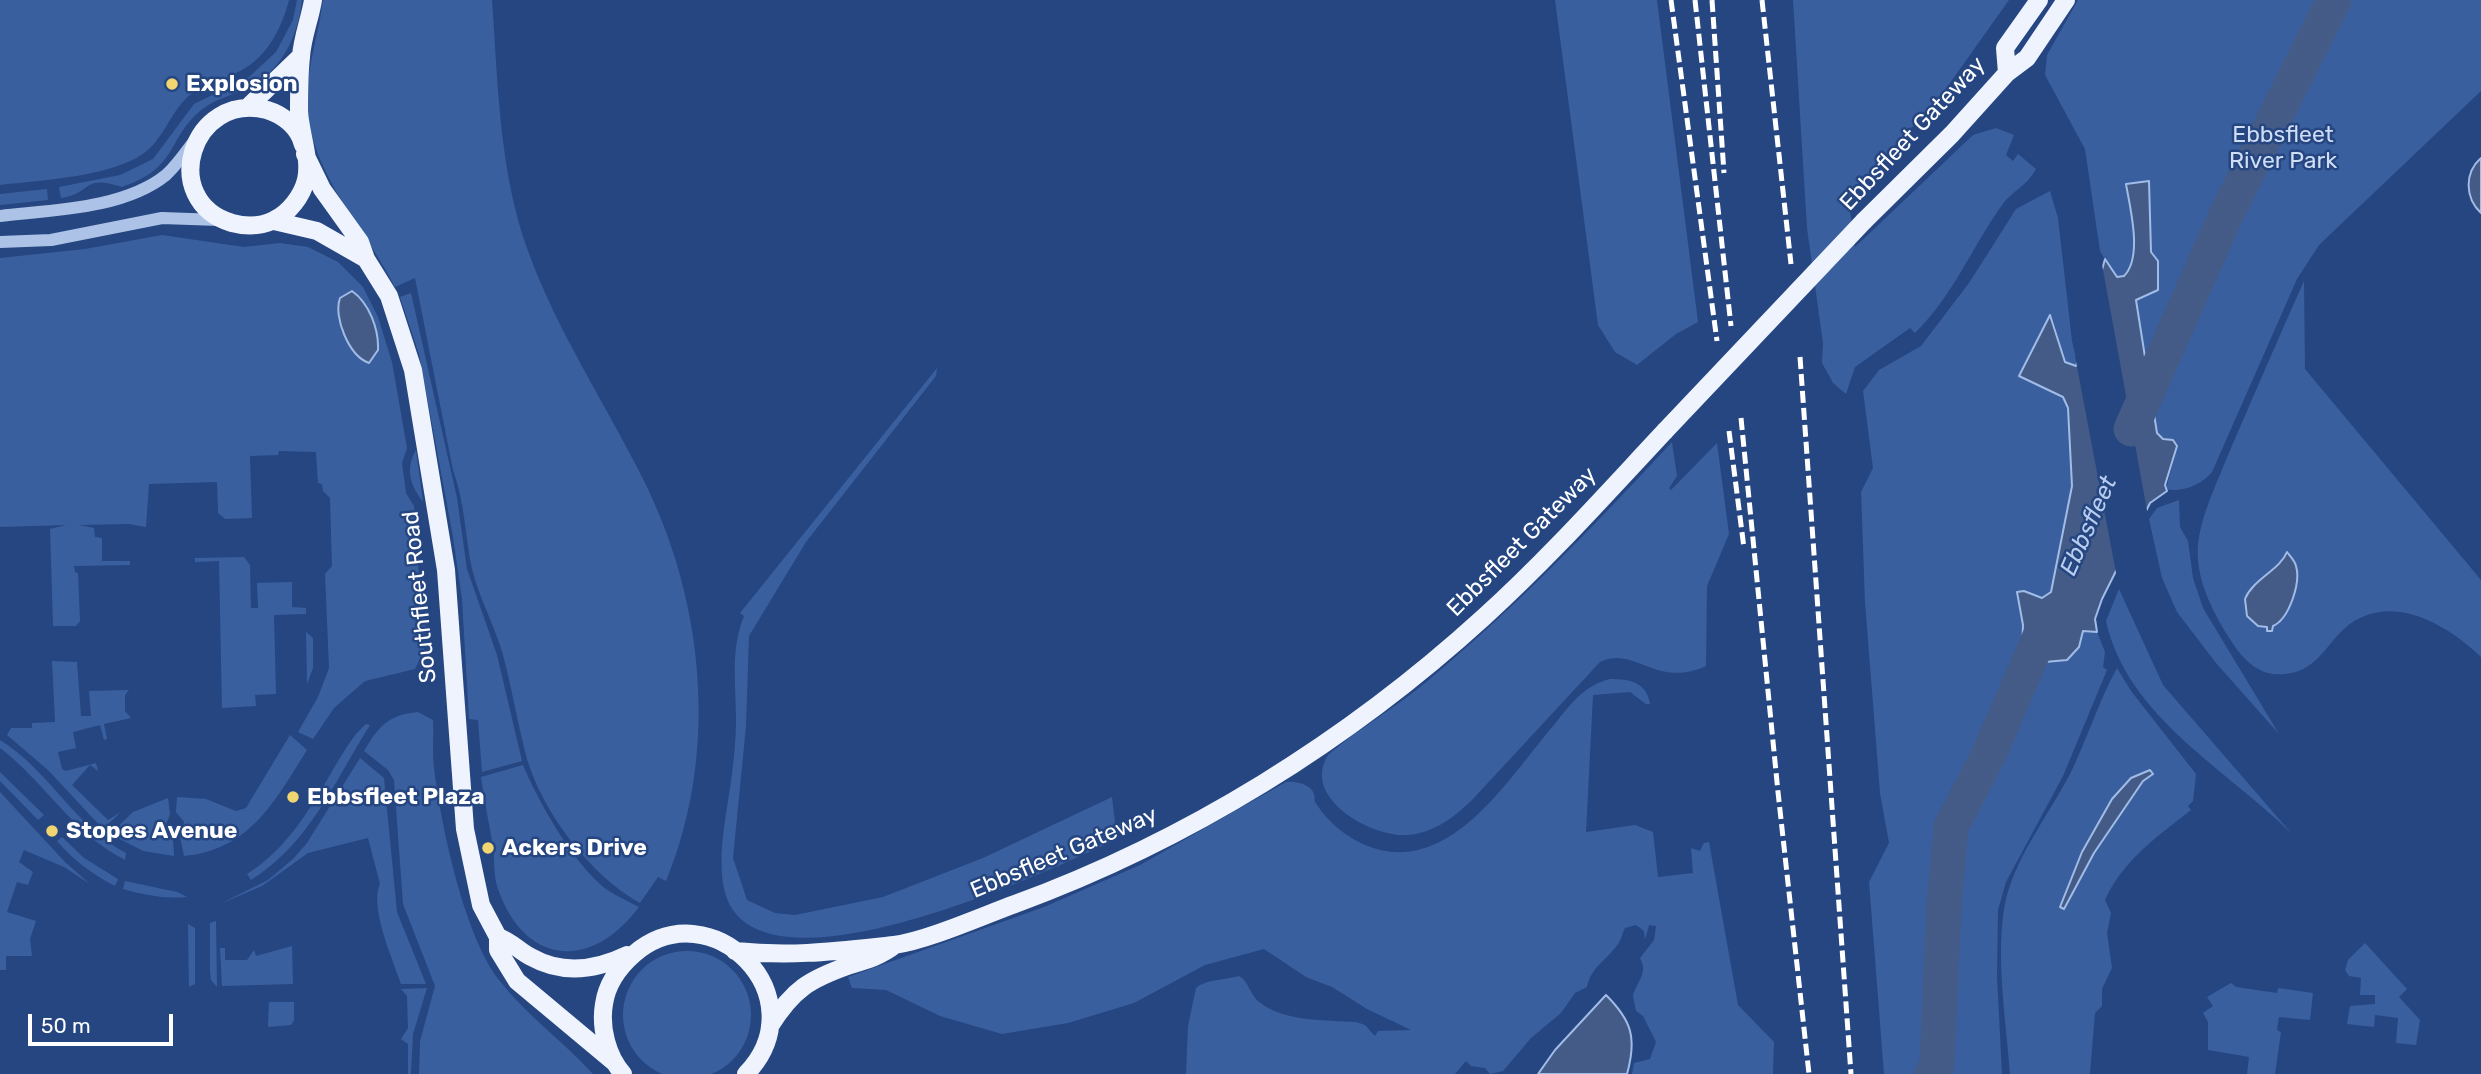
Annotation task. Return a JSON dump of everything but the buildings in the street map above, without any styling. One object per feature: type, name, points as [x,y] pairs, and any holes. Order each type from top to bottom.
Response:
[{"type":"main road","points":[[304,150],[300,135],[288,121],[272,112],[248,107],[227,111],[212,120],[201,132],[190,162],[192,183],[204,207],[227,221],[253,226],[274,220],[292,206],[303,189],[307,176],[304,150],[299,113],[300,55],[313,0]]},
{"type":"main road","name":"Ebbsfleet Gateway","points":[[735,950],[792,956],[895,945],[972,920],[1091,873],[1214,812],[1321,746],[1383,702],[1483,618],[1558,545],[1864,221],[1952,134],[2007,73],[2005,48],[2039,0]]},
{"type":"main road","points":[[2007,73],[2027,58],[2066,0]]},
{"type":"main road","points":[[248,107],[300,55]]},
{"type":"main road","name":"Southfleet Road","points":[[304,150],[327,197],[360,242],[366,258],[389,296],[413,370],[446,570],[465,829],[481,905],[498,937],[498,950],[521,985],[619,1068]]},
{"type":"main road","name":"Southfleet Road","points":[[274,220],[317,231],[366,258]]},
{"type":"main road","points":[[498,937],[536,960],[566,969],[594,967],[667,935],[684,933],[708,937],[735,950],[762,980],[771,1006],[771,1026]]},
{"type":"main road","name":"Ebbsfleet Gateway","points":[[747,1073],[764,1051],[771,1026],[787,1000],[801,987],[819,977],[883,955],[895,945]]},
{"type":"main road","points":[[619,1068],[604,1030],[605,999],[618,970],[640,949]]},
{"type":"street","points":[[0,216],[73,207],[139,190],[169,172],[201,132]]},
{"type":"street","points":[[0,243],[51,240],[162,218],[227,221]]},
{"type":"green space","points":[[0,0],[289,0],[276,34],[263,53],[245,68],[204,86],[187,97],[155,142],[135,158],[118,166],[78,176],[0,185]]},
{"type":"green space","points":[[297,0],[302,0],[296,28],[277,65],[256,83],[200,111],[153,171],[122,187],[93,183],[71,196],[61,198],[59,187],[120,175],[153,159],[194,104],[249,77],[276,52],[293,20]]},
{"type":"green space","points":[[323,0],[492,0],[501,127],[518,221],[553,309],[642,477],[663,525],[680,574],[691,625],[698,677],[698,729],[693,781],[683,832],[666,881],[658,877],[640,903],[604,877],[587,860],[557,821],[534,780],[503,655],[472,569],[460,495],[415,278],[395,287],[340,198],[317,152],[310,127],[308,87]]},
{"type":"green space","points":[[1555,0],[1657,0],[1698,322],[1676,334],[1637,365],[1615,352],[1598,325]]},
{"type":"green space","points":[[1793,0],[2009,0],[1940,97],[1857,187],[1849,203],[1855,247],[1973,135],[1996,128],[2014,135],[2006,155],[2013,161],[2018,154],[2036,169],[2002,205],[1928,319],[1915,333],[1910,328],[1855,367],[1846,394],[1833,383],[1822,363],[1823,343],[1807,228]]},
{"type":"green space","name":"Ebbsfleet River Park","points":[[2078,0],[2481,0],[2481,91],[2319,245],[2297,279],[2212,472],[2203,481],[2184,489],[2166,489],[2177,448],[2173,440],[2163,439],[2157,434],[2136,299],[2120,278],[2113,274],[2100,251],[2085,149],[2045,75],[2047,55]]},
{"type":"green space","points":[[47,189],[48,200],[0,205],[0,194]]},
{"type":"green space","points":[[2050,191],[2058,218],[2072,341],[2075,354],[2079,354],[2074,367],[2065,362],[2052,316],[2063,397],[2069,415],[2072,486],[2051,592],[2042,598],[2024,591],[2018,593],[2023,625],[2021,676],[2039,677],[2045,662],[2083,631],[2097,632],[2105,652],[2103,667],[2107,670],[2063,776],[2006,882],[1998,910],[1997,977],[2002,1074],[1884,1074],[1869,882],[1889,843],[1880,793],[1865,602],[1861,492],[1873,468],[1863,391],[1879,370],[1921,346],[1969,283],[2016,209]]},
{"type":"green space","points":[[162,235],[244,247],[280,243],[308,247],[338,262],[363,287],[378,317],[392,362],[407,448],[402,463],[406,493],[414,506],[419,577],[427,611],[424,651],[415,669],[365,681],[334,708],[313,739],[298,732],[318,697],[329,668],[325,574],[332,566],[330,498],[323,491],[322,484],[318,483],[316,452],[279,451],[278,455],[250,456],[252,518],[225,519],[218,513],[217,482],[149,484],[146,527],[129,524],[79,525],[94,528],[95,537],[102,538],[102,561],[130,561],[130,565],[74,566],[75,572],[78,573],[80,621],[76,626],[53,626],[50,529],[66,525],[0,527],[0,258],[85,249]]},
{"type":"green space","points":[[2304,281],[2305,369],[2481,580],[2481,657],[2435,623],[2398,612],[2380,612],[2362,617],[2345,628],[2319,657],[2304,668],[2284,674],[2267,673],[2246,660],[2217,618],[2199,570],[2198,545],[2202,522],[2228,455]]},
{"type":"green space","points":[[411,293],[457,498],[467,569],[497,655],[522,761],[482,772],[478,720],[469,719],[462,599],[453,537],[419,354],[400,297]]},
{"type":"green space","points":[[937,368],[936,376],[806,542],[749,636],[746,726],[733,858],[747,900],[775,913],[795,915],[883,897],[983,858],[1112,797],[1117,839],[1036,875],[920,917],[861,932],[807,938],[763,932],[733,910],[726,896],[723,880],[722,843],[736,734],[735,655],[744,616],[740,613]]},
{"type":"green space","points":[[1672,442],[1677,476],[1669,488],[1671,490],[1717,443],[1729,534],[1707,586],[1706,666],[1688,672],[1673,673],[1624,659],[1612,658],[1600,662],[1472,800],[1434,828],[1417,834],[1392,834],[1359,822],[1344,812],[1332,800],[1324,786],[1322,771],[1328,755],[1413,692],[1490,626],[1583,536]]},
{"type":"green space","points":[[416,450],[423,502],[410,477]]},
{"type":"green space","points":[[2179,500],[2180,527],[2188,541],[2193,578],[2203,608],[2279,734],[2216,663],[2177,612],[2162,578],[2149,519],[2157,508]]},
{"type":"green space","points":[[244,557],[250,565],[251,608],[258,608],[257,583],[292,582],[292,607],[306,608],[306,614],[274,615],[276,694],[255,695],[256,706],[222,708],[219,561],[195,562],[195,558]]},
{"type":"green space","points":[[2119,589],[2163,685],[2292,834],[2183,739],[2157,714],[2135,686],[2117,655],[2106,621]]},
{"type":"green space","points":[[306,632],[313,638],[313,668],[307,684]]},
{"type":"green space","points":[[52,661],[77,662],[81,716],[91,716],[89,691],[129,690],[125,695],[125,711],[131,718],[104,724],[107,739],[104,740],[100,725],[73,732],[76,748],[58,752],[62,769],[66,771],[96,763],[98,771],[90,765],[72,785],[108,820],[121,812],[103,829],[48,770],[7,735],[11,728],[32,728],[32,723],[55,722]]},
{"type":"green space","points":[[2117,668],[2131,691],[2196,774],[2193,801],[2188,806],[2191,810],[2131,861],[2105,900],[2111,913],[2107,933],[2112,968],[2102,989],[2102,1006],[2095,1013],[2090,1074],[2010,1074],[2001,950],[2008,891],[2023,855],[2072,770]],"holes":[[[2150,770],[2153,774],[2143,781],[2094,853],[2065,909],[2060,907],[2082,852],[2112,799],[2131,778]]]},
{"type":"green space","points":[[1610,679],[1624,680],[1641,686],[1650,704],[1630,692],[1593,695],[1586,832],[1635,825],[1653,832],[1658,877],[1693,873],[1691,848],[1700,851],[1704,843],[1709,842],[1738,1005],[1774,1042],[1773,1074],[1632,1074],[1634,1063],[1650,1059],[1656,1042],[1643,1016],[1636,1011],[1633,996],[1643,973],[1640,958],[1654,940],[1656,926],[1649,925],[1645,940],[1644,931],[1636,925],[1625,928],[1614,950],[1596,969],[1587,987],[1575,993],[1561,1013],[1531,1038],[1503,1071],[1490,1074],[1485,1068],[1471,1066],[1466,1061],[1455,1074],[1186,1074],[1188,1026],[1196,988],[1216,980],[1239,976],[1259,1002],[1269,1009],[1293,1017],[1356,1022],[1365,1025],[1375,1036],[1378,1031],[1411,1030],[1367,1009],[1332,987],[1306,977],[1264,949],[1205,965],[1134,1003],[1068,1023],[1002,1034],[940,1016],[886,990],[852,988],[848,977],[1044,907],[1140,865],[1286,782],[1310,788],[1315,802],[1332,823],[1365,845],[1391,852],[1427,847],[1449,837],[1469,822],[1506,784],[1578,697],[1593,686]]},
{"type":"green space","points":[[418,712],[433,720],[434,768],[448,848],[465,908],[486,960],[521,1005],[593,1074],[419,1074],[420,1041],[435,986],[403,904],[394,780],[388,770],[364,751],[385,723],[399,716]]},
{"type":"green space","points":[[366,724],[370,725],[305,830],[272,865],[251,880],[247,874],[275,852],[297,827],[348,745]]},
{"type":"green space","points":[[290,735],[307,750],[284,787],[258,820],[227,844],[207,852],[184,856],[180,837],[184,822],[176,812],[177,797],[206,799],[236,811],[246,808]]},
{"type":"green space","points":[[0,740],[33,767],[92,829],[126,853],[125,860],[74,822],[31,776],[0,748]]},
{"type":"green space","points":[[360,758],[384,778],[397,912],[426,984],[401,984],[380,919],[377,894],[380,884],[368,838],[308,853],[262,886],[220,904],[268,880],[293,859],[307,843]]},
{"type":"green space","points":[[523,765],[546,812],[578,860],[605,888],[639,907],[620,928],[601,942],[580,950],[561,951],[542,945],[525,933],[510,915],[498,889],[481,777]]},
{"type":"green space","points":[[0,772],[44,815],[38,820],[0,781]]},
{"type":"green space","points":[[0,792],[65,862],[90,884],[64,867],[24,850],[19,862],[33,872],[28,885],[17,882],[7,912],[36,921],[30,939],[32,956],[6,956],[6,970],[0,970]]},
{"type":"green space","points":[[168,798],[170,814],[165,827],[173,837],[174,856],[143,851],[110,834],[133,812]]},
{"type":"green space","points":[[62,837],[84,858],[118,879],[115,886],[70,855],[57,841]]},
{"type":"green space","points":[[125,881],[177,892],[187,897],[146,895],[123,889]]},
{"type":"green space","points":[[216,921],[217,987],[211,980],[210,972],[210,923]]},
{"type":"green space","points":[[188,924],[195,928],[195,984],[189,987]]},
{"type":"green space","points":[[2365,943],[2407,989],[2399,997],[2420,1020],[2416,1045],[2396,1043],[2398,1018],[2375,1015],[2374,1027],[2347,1024],[2350,1006],[2375,1004],[2375,995],[2360,995],[2361,978],[2349,976],[2345,970],[2348,960]]},
{"type":"green space","points":[[292,946],[293,984],[222,986],[220,948],[225,948],[225,960],[247,960],[254,950],[256,956]]},
{"type":"green space","points":[[687,951],[711,956],[732,970],[746,991],[751,1015],[746,1039],[732,1060],[711,1074],[687,1079],[663,1074],[642,1060],[628,1039],[623,1015],[628,991],[642,970],[663,956]]},
{"type":"green space","points":[[2231,983],[2236,987],[2277,993],[2278,988],[2313,993],[2310,1020],[2279,1017],[2277,1030],[2281,1032],[2275,1074],[2247,1074],[2249,1057],[2208,1050],[2208,1022],[2203,1013],[2213,1006],[2207,997]]},
{"type":"green space","points":[[427,988],[413,1034],[411,1074],[408,1074],[408,1044],[401,1039],[408,1028],[407,996],[401,989]]},
{"type":"green space","points":[[269,1002],[294,1002],[294,1020],[291,1025],[268,1027]]},
{"type":"water","points":[[2481,158],[2481,213],[2469,193],[2469,178]]},
{"type":"water","points":[[2149,181],[2151,252],[2158,261],[2158,290],[2136,300],[2157,433],[2163,439],[2173,440],[2177,446],[2165,485],[2167,491],[2150,503],[2102,599],[2095,619],[2097,632],[2083,631],[2079,647],[2067,660],[2045,662],[2039,677],[2021,676],[2023,625],[2017,592],[2024,591],[2042,598],[2051,592],[2072,486],[2068,408],[2063,397],[2019,376],[2050,315],[2065,362],[2076,366],[2105,259],[2117,277],[2124,276],[2130,268],[2134,232],[2126,184]]},
{"type":"water","points":[[352,291],[368,309],[377,334],[378,350],[369,363],[355,353],[341,325],[338,306],[340,298]]},
{"type":"water","points":[[2287,552],[2296,566],[2295,591],[2284,616],[2273,626],[2272,631],[2267,631],[2267,627],[2258,626],[2247,616],[2245,599]]},
{"type":"water","points":[[2150,770],[2153,774],[2143,781],[2094,853],[2064,909],[2060,907],[2082,852],[2112,799],[2131,778]]},
{"type":"water","points":[[1606,995],[1622,1013],[1630,1031],[1632,1050],[1627,1074],[1538,1074],[1555,1050]]},
{"type":"pier","points":[[2101,259],[2148,516],[2117,578],[2075,356]]},
{"type":"waterway","name":"Ebbsfleet","points":[[2131,429],[2225,217],[2334,0]]},
{"type":"waterway","name":"Ebbsfleet","points":[[1932,1074],[1937,1065],[1944,905],[1951,827],[1988,756],[2041,634]]},
{"type":"railway","points":[[1671,0],[1717,341]]},
{"type":"railway","points":[[1695,0],[1731,326]]},
{"type":"railway","points":[[1712,0],[1724,173]]},
{"type":"railway","points":[[1762,0],[1791,264]]},
{"type":"railway","points":[[1800,357],[1851,1074]]},
{"type":"railway","points":[[1741,418],[1809,1074]]},
{"type":"railway","points":[[1729,431],[1744,548]]},
{"type":"place","name":"Explosion","points":[[172,84]]},
{"type":"place","name":"Ebbsfleet Plaza","points":[[293,797]]},
{"type":"place","name":"Stopes Avenue","points":[[52,831]]},
{"type":"place","name":"Ackers Drive","points":[[488,848]]}]
